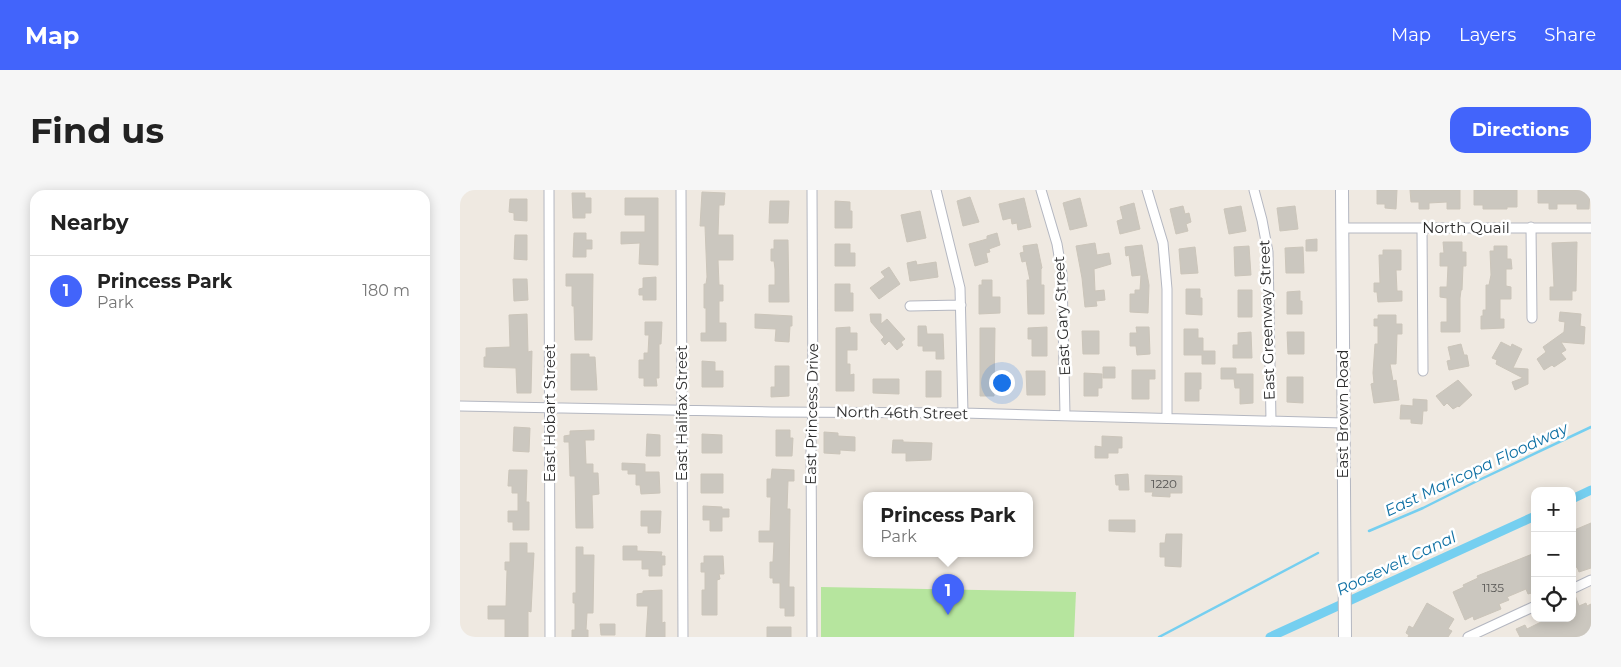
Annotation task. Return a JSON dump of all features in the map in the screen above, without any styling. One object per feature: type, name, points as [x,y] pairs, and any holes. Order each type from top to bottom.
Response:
[{"type":"main road","name":"East Brown Road","points":[[1342,190],[1345,637]]},
{"type":"street","name":"East Hobart Street","points":[[549,190],[550,637]]},
{"type":"street","name":"East Halifax Street","points":[[681,190],[683,637]]},
{"type":"street","name":"East Princess Drive","points":[[812,190],[812,637]]},
{"type":"street","points":[[936,190],[956,268],[961,305],[962,413]]},
{"type":"street","name":"East Gary Street","points":[[1041,190],[1057,244],[1062,274],[1065,415]]},
{"type":"street","points":[[1147,190],[1163,243],[1167,289],[1167,418]]},
{"type":"street","name":"East Greenway Street","points":[[1254,190],[1268,252],[1270,421]]},
{"type":"street","name":"North Quail","points":[[1342,228],[1591,228]]},
{"type":"street","points":[[1422,228],[1423,371]]},
{"type":"street","points":[[1531,228],[1532,318]]},
{"type":"street","points":[[910,306],[961,305]]},
{"type":"street","name":"North 46th Street","points":[[460,406],[962,413],[1343,423]]},
{"type":"street","points":[[1576,586],[1591,580]]},
{"type":"street","points":[[1468,637],[1531,608]]},
{"type":"green space","points":[[821,587],[1076,592],[1074,637],[821,637]]},
{"type":"building","points":[[1377,190],[1397,190],[1396,209],[1385,208],[1385,204],[1377,204]]},
{"type":"building","points":[[1410,190],[1460,190],[1460,209],[1447,209],[1447,202],[1429,203],[1429,209],[1419,209],[1419,202],[1411,202]]},
{"type":"building","points":[[1474,190],[1517,190],[1517,207],[1483,209],[1483,205],[1474,205]]},
{"type":"building","points":[[1538,190],[1590,190],[1589,209],[1577,209],[1577,204],[1557,204],[1557,209],[1549,209],[1549,203],[1538,203]]},
{"type":"building","points":[[702,192],[725,193],[724,205],[719,205],[718,235],[733,235],[733,260],[718,260],[719,285],[723,285],[723,301],[719,301],[719,323],[726,323],[726,341],[701,341],[701,333],[706,333],[704,284],[706,284],[707,277],[705,226],[700,226]]},
{"type":"building","points":[[572,193],[585,193],[585,198],[591,198],[591,213],[585,213],[585,218],[573,218]]},
{"type":"building","points":[[970,197],[979,222],[963,226],[957,201]]},
{"type":"building","points":[[625,198],[658,198],[658,265],[639,264],[640,243],[621,244],[621,232],[645,232],[645,215],[625,215]]},
{"type":"building","points":[[1024,198],[1031,227],[1018,230],[1017,223],[1012,224],[1011,218],[1003,220],[999,204]]},
{"type":"building","points":[[1080,198],[1087,226],[1070,230],[1063,203]]},
{"type":"building","points":[[510,199],[527,199],[527,221],[514,220],[514,213],[509,212]]},
{"type":"building","points":[[770,201],[789,201],[788,223],[769,223]]},
{"type":"building","points":[[835,201],[850,202],[852,228],[835,228]]},
{"type":"building","points":[[1134,203],[1140,229],[1120,234],[1117,221],[1123,219],[1120,207]]},
{"type":"building","points":[[1183,206],[1185,214],[1189,213],[1191,222],[1186,224],[1188,231],[1176,234],[1170,209]]},
{"type":"building","points":[[1241,206],[1246,231],[1229,234],[1224,209]]},
{"type":"building","points":[[1295,206],[1298,229],[1280,231],[1277,208]]},
{"type":"building","points":[[920,211],[926,238],[907,242],[901,215]]},
{"type":"building","points":[[574,233],[586,233],[586,240],[592,240],[592,249],[586,249],[586,257],[573,257]]},
{"type":"building","points":[[997,233],[1000,245],[989,249],[990,252],[986,253],[988,262],[975,266],[969,244],[987,239],[987,236]]},
{"type":"building","points":[[515,235],[527,235],[527,260],[514,259]]},
{"type":"building","points":[[1317,239],[1317,251],[1306,251],[1306,240]]},
{"type":"building","points":[[774,240],[788,240],[789,302],[769,302],[769,285],[775,285],[774,261],[771,261],[771,249],[774,249]]},
{"type":"building","points":[[1443,242],[1462,242],[1462,252],[1466,252],[1466,266],[1463,266],[1460,298],[1460,332],[1441,332],[1441,322],[1447,322],[1447,298],[1440,297],[1440,287],[1447,287],[1448,266],[1440,266],[1440,253],[1444,253]]},
{"type":"building","points":[[1577,242],[1576,291],[1572,291],[1572,300],[1550,300],[1550,287],[1554,287],[1552,243]]},
{"type":"building","points":[[1095,243],[1097,255],[1109,253],[1111,264],[1094,269],[1095,291],[1104,290],[1105,300],[1096,301],[1097,306],[1085,307],[1076,246]]},
{"type":"building","points":[[835,244],[850,244],[850,253],[855,253],[855,266],[835,266]]},
{"type":"building","points":[[1037,244],[1042,268],[1041,285],[1044,285],[1044,314],[1028,314],[1027,280],[1030,280],[1026,261],[1022,262],[1020,253],[1024,252],[1023,246]]},
{"type":"building","points":[[1142,245],[1149,285],[1148,313],[1130,312],[1130,294],[1135,294],[1135,290],[1140,290],[1141,275],[1132,276],[1129,255],[1126,256],[1125,247]]},
{"type":"building","points":[[1249,246],[1251,275],[1235,276],[1234,247]]},
{"type":"building","points":[[1494,246],[1507,246],[1507,259],[1511,259],[1512,269],[1506,269],[1506,286],[1511,287],[1511,299],[1500,299],[1500,319],[1504,319],[1504,328],[1481,329],[1481,316],[1483,316],[1483,310],[1486,310],[1486,285],[1489,285],[1491,275],[1490,251],[1494,251]]},
{"type":"building","points":[[1195,247],[1198,273],[1181,274],[1179,249]]},
{"type":"building","points":[[1303,247],[1304,273],[1286,273],[1285,248]]},
{"type":"building","points":[[1383,250],[1401,250],[1401,270],[1396,270],[1397,291],[1402,291],[1402,301],[1378,302],[1377,292],[1374,292],[1374,283],[1380,283],[1379,255],[1383,255]]},
{"type":"building","points":[[916,261],[917,265],[936,262],[938,277],[910,281],[907,263]]},
{"type":"building","points":[[889,267],[900,284],[879,299],[870,288],[885,277],[881,272]]},
{"type":"building","points":[[566,274],[593,274],[592,340],[575,340],[572,286],[566,286]]},
{"type":"building","points":[[656,277],[656,300],[643,300],[643,295],[639,295],[639,289],[643,288],[643,278]]},
{"type":"building","points":[[513,279],[527,279],[528,300],[514,301]]},
{"type":"building","points":[[982,280],[992,280],[992,297],[1000,297],[1000,313],[979,314],[979,285],[982,285]]},
{"type":"building","points":[[835,284],[850,284],[850,293],[853,293],[853,311],[835,311]]},
{"type":"building","points":[[1186,289],[1200,289],[1202,315],[1186,314]]},
{"type":"building","points":[[1238,290],[1252,290],[1252,317],[1238,317]]},
{"type":"building","points":[[1300,291],[1302,314],[1287,314],[1287,292]]},
{"type":"building","points":[[1560,312],[1581,314],[1580,326],[1585,327],[1584,344],[1561,342],[1566,350],[1561,353],[1566,359],[1554,367],[1552,365],[1544,370],[1537,359],[1546,352],[1543,347],[1564,332],[1565,322],[1559,321]]},
{"type":"building","points":[[527,314],[528,352],[532,351],[531,393],[517,393],[516,368],[484,367],[484,357],[486,357],[486,348],[510,347],[509,315]]},
{"type":"building","points":[[755,314],[792,316],[789,342],[775,341],[776,329],[755,328]]},
{"type":"building","points":[[870,314],[881,314],[881,324],[887,319],[905,339],[901,342],[903,345],[897,350],[889,341],[885,345],[881,340],[884,337],[871,322]]},
{"type":"building","points":[[1378,315],[1396,315],[1396,324],[1402,324],[1402,334],[1397,334],[1396,364],[1390,364],[1393,381],[1396,380],[1399,400],[1374,403],[1371,384],[1374,383],[1375,344],[1378,344],[1378,326],[1374,326],[1374,319],[1378,319]]},
{"type":"building","points":[[645,322],[662,322],[661,344],[659,344],[659,378],[656,378],[657,386],[644,386],[644,378],[639,378],[639,360],[644,360],[644,353],[648,353],[649,335],[645,335]]},
{"type":"building","points":[[918,326],[926,326],[927,334],[943,334],[944,359],[936,359],[936,351],[923,351],[923,346],[918,346]]},
{"type":"building","points":[[850,327],[850,333],[857,333],[857,350],[847,350],[847,364],[850,364],[850,375],[854,374],[854,391],[836,391],[836,328]]},
{"type":"building","points":[[1047,327],[1047,356],[1032,356],[1032,339],[1028,339],[1028,328]]},
{"type":"building","points":[[1136,327],[1149,327],[1150,354],[1137,355],[1136,346],[1130,346],[1130,333],[1137,333]]},
{"type":"building","points":[[980,328],[995,328],[994,396],[980,396]]},
{"type":"building","points":[[1184,329],[1198,329],[1198,338],[1203,338],[1203,351],[1215,351],[1215,364],[1202,364],[1202,355],[1184,355]]},
{"type":"building","points":[[1082,331],[1099,331],[1099,354],[1083,354]]},
{"type":"building","points":[[1251,332],[1252,358],[1233,358],[1233,345],[1238,345],[1238,333]]},
{"type":"building","points":[[1287,332],[1304,332],[1304,354],[1288,354]]},
{"type":"building","points":[[1501,342],[1511,347],[1512,344],[1522,349],[1513,368],[1528,369],[1528,384],[1515,390],[1512,382],[1523,378],[1496,364],[1497,360],[1492,358]]},
{"type":"building","points":[[1461,344],[1464,355],[1467,355],[1469,366],[1449,370],[1447,361],[1451,360],[1448,347]]},
{"type":"building","points":[[571,354],[589,354],[589,357],[595,357],[597,390],[571,390]]},
{"type":"building","points":[[702,361],[715,362],[715,371],[723,371],[723,387],[702,387]]},
{"type":"building","points":[[775,366],[789,366],[789,396],[771,397],[771,387],[775,387]]},
{"type":"building","points":[[1103,367],[1115,367],[1115,378],[1103,378]]},
{"type":"building","points":[[1221,368],[1236,368],[1236,374],[1253,374],[1253,403],[1240,404],[1240,388],[1235,388],[1234,379],[1221,379]]},
{"type":"building","points":[[1132,370],[1155,370],[1155,379],[1149,379],[1149,399],[1132,399]]},
{"type":"building","points":[[926,371],[941,371],[941,397],[926,397]]},
{"type":"building","points":[[1026,371],[1045,371],[1045,395],[1027,395]]},
{"type":"building","points":[[1084,373],[1102,374],[1102,388],[1098,388],[1098,396],[1084,396]]},
{"type":"building","points":[[1185,373],[1201,373],[1199,401],[1185,401]]},
{"type":"building","points":[[1287,377],[1303,377],[1303,403],[1287,402]]},
{"type":"building","points":[[873,379],[899,379],[899,394],[873,393]]},
{"type":"building","points":[[1458,380],[1472,395],[1459,407],[1453,409],[1447,403],[1444,406],[1436,396]]},
{"type":"building","points":[[1413,399],[1427,400],[1427,411],[1423,411],[1422,424],[1411,423],[1411,419],[1400,419],[1401,405],[1413,406]]},
{"type":"building","points":[[514,427],[530,428],[529,452],[513,451]]},
{"type":"building","points":[[594,430],[594,440],[585,440],[586,464],[593,464],[593,473],[598,473],[599,494],[592,495],[593,528],[576,528],[575,476],[570,476],[569,442],[564,442],[564,436],[570,435],[570,431]]},
{"type":"building","points":[[776,430],[790,430],[790,438],[793,438],[792,456],[776,456]]},
{"type":"building","points":[[824,432],[838,433],[838,436],[855,437],[855,451],[840,450],[840,454],[824,453]]},
{"type":"building","points":[[647,434],[660,435],[660,456],[646,456]]},
{"type":"building","points":[[702,434],[722,435],[722,453],[702,453]]},
{"type":"building","points":[[1102,436],[1122,437],[1122,448],[1118,448],[1118,453],[1108,453],[1108,458],[1095,458],[1095,446],[1102,447]]},
{"type":"building","points":[[893,440],[932,443],[931,460],[906,461],[906,453],[892,453]]},
{"type":"building","points":[[622,463],[645,464],[645,472],[659,472],[660,493],[641,494],[640,485],[636,485],[636,474],[628,474],[628,470],[622,470]]},
{"type":"building","points":[[772,469],[794,470],[794,481],[788,481],[787,509],[790,509],[789,587],[794,587],[794,616],[785,616],[785,608],[780,608],[780,583],[773,583],[773,578],[770,578],[770,562],[773,562],[774,542],[759,542],[759,531],[770,531],[771,497],[767,497],[767,479],[771,479]]},
{"type":"building","points":[[509,470],[527,470],[526,502],[529,502],[529,530],[513,530],[513,522],[508,522],[508,511],[518,511],[518,493],[512,493],[512,486],[508,486]]},
{"type":"building","points":[[701,474],[723,474],[723,493],[701,493]]},
{"type":"building","points":[[1128,474],[1129,490],[1119,490],[1119,485],[1116,485],[1115,475]]},
{"type":"building","points":[[1145,475],[1182,476],[1182,493],[1170,493],[1170,497],[1152,496],[1153,492],[1145,492]]},
{"type":"building","points":[[703,506],[729,509],[729,517],[722,517],[722,531],[710,531],[710,520],[703,520]]},
{"type":"building","points":[[641,511],[661,511],[660,533],[648,533],[648,526],[641,526]]},
{"type":"building","points":[[1109,520],[1135,520],[1135,532],[1109,531]]},
{"type":"building","points":[[1591,523],[1591,568],[1579,572],[1576,567],[1576,529]]},
{"type":"building","points":[[1166,534],[1182,534],[1181,567],[1165,566],[1165,557],[1160,557],[1160,543],[1165,543]]},
{"type":"building","points":[[510,543],[527,543],[527,553],[534,553],[531,612],[528,611],[528,637],[505,637],[505,619],[488,619],[488,606],[506,606],[507,570],[505,570],[505,562],[510,562]]},
{"type":"building","points":[[623,546],[637,546],[637,551],[662,552],[661,556],[665,556],[665,565],[662,565],[662,576],[649,576],[649,569],[642,569],[642,560],[623,560]]},
{"type":"building","points":[[576,547],[583,547],[583,555],[594,555],[593,613],[587,613],[586,630],[588,630],[588,637],[572,637],[572,630],[575,630],[573,593],[576,593]]},
{"type":"building","points":[[1531,555],[1531,593],[1528,594],[1526,589],[1507,597],[1509,600],[1499,604],[1501,609],[1474,620],[1473,616],[1465,620],[1453,592],[1478,578],[1477,576]]},
{"type":"building","points":[[704,556],[723,556],[724,574],[719,574],[720,579],[717,580],[717,615],[702,615],[702,590],[705,590],[705,572],[701,572],[701,563],[704,563]]},
{"type":"building","points":[[662,590],[662,623],[665,622],[665,637],[646,637],[648,606],[637,606],[637,594],[643,593],[643,591]]},
{"type":"building","points":[[1576,598],[1579,606],[1586,603],[1587,606],[1591,604],[1591,637],[1520,637],[1516,629],[1525,625],[1527,629],[1541,622],[1576,622]]},
{"type":"building","points":[[1427,603],[1454,619],[1448,629],[1452,631],[1448,637],[1408,637],[1409,635],[1406,633],[1409,626],[1413,628]]},
{"type":"building","points":[[600,624],[615,624],[615,635],[601,635]]},
{"type":"building","points":[[767,627],[791,627],[791,637],[767,637]]},
{"type":"waterway","name":"East Maricopa Floodway","points":[[1369,531],[1423,508],[1591,427]]},
{"type":"waterway","name":"Roosevelt Canal","points":[[1576,497],[1591,490]]},
{"type":"waterway","name":"Roosevelt Canal","points":[[1270,637],[1531,518]]},
{"type":"waterway","name":"East Maricopa Floodway","points":[[1159,637],[1318,553]]},
{"type":"place","name":"Princess Park","points":[[948,615]]}]
